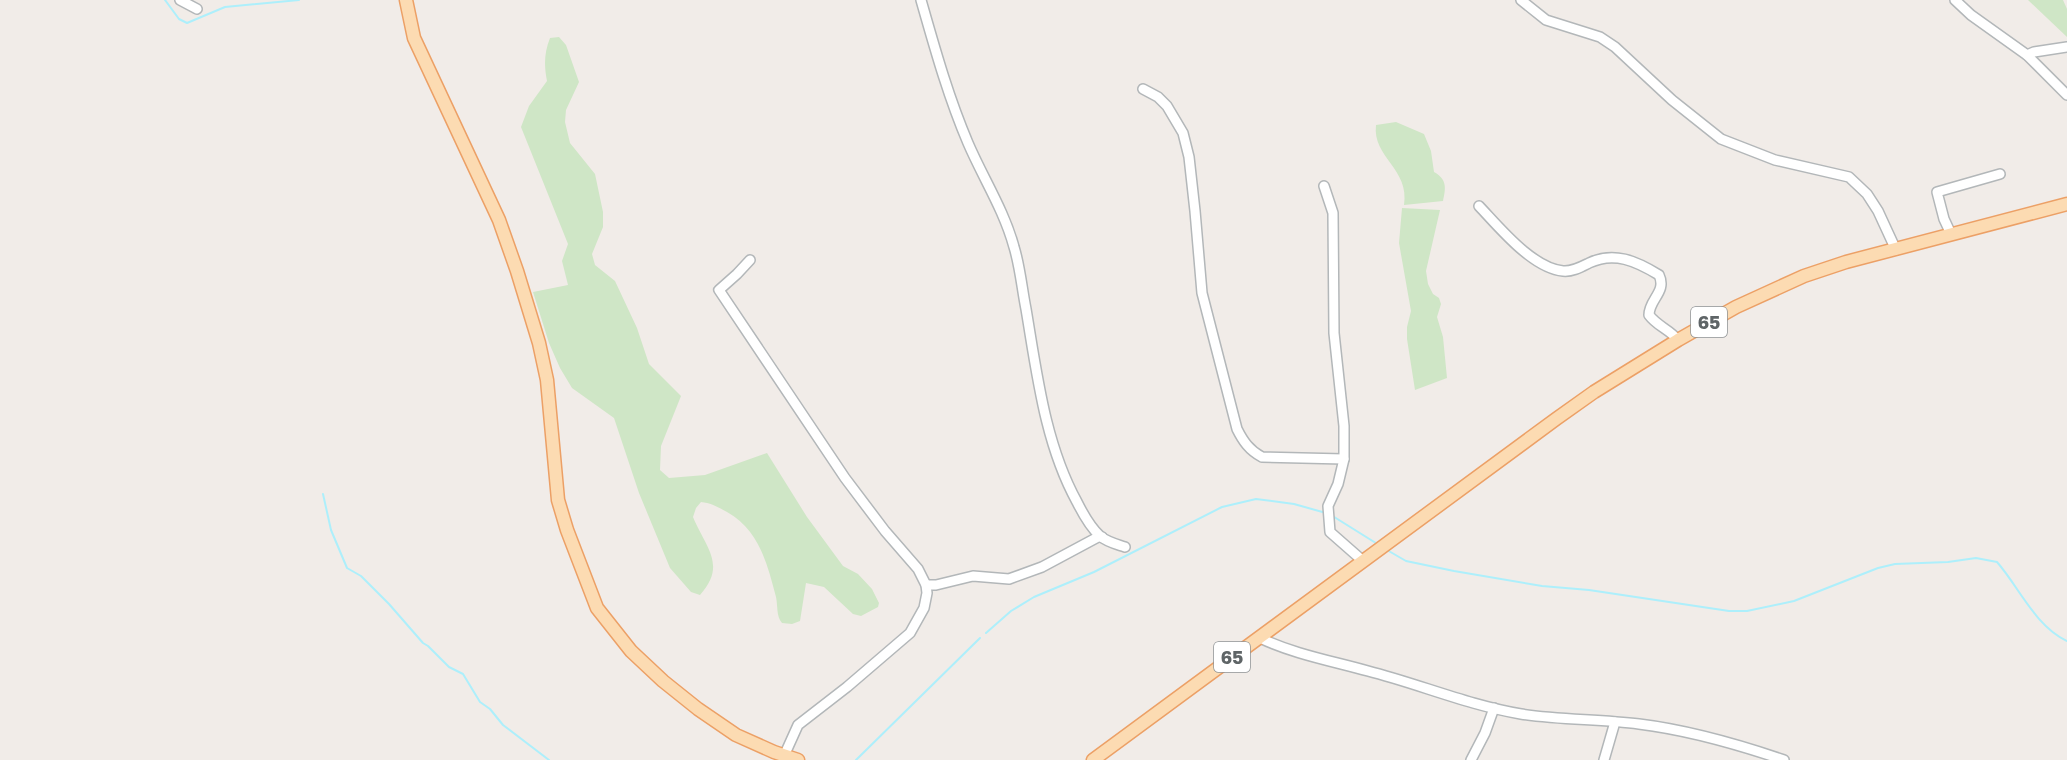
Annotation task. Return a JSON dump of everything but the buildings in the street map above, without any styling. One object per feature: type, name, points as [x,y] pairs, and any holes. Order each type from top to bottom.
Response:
[{"type":"main road","points":[[406,0],[414,38],[498,220],[518,271],[547,380],[558,500],[597,608],[631,651],[678,694],[736,735],[798,760]]},
{"type":"main road","name":"65","points":[[1093,760],[1556,419],[1594,392],[1678,340],[1736,307],[1804,276],[1846,262],[2067,204]]},
{"type":"street","points":[[180,0],[197,9]]},
{"type":"street","points":[[921,0],[948,92],[969,146],[1006,221],[1015,249],[1051,442],[1070,489],[1093,529],[1113,544],[1125,547]]},
{"type":"street","points":[[1521,0],[1546,20],[1600,37],[1615,47],[1672,100],[1721,139],[1775,160],[1849,177],[1867,194],[1878,211],[1896,250]]},
{"type":"street","points":[[1954,0],[2027,55],[2067,95]]},
{"type":"street","points":[[2027,55],[2067,47]]},
{"type":"street","points":[[1143,88],[1167,106],[1183,133],[1189,157],[1202,293],[1237,429],[1244,442],[1262,457],[1344,459]]},
{"type":"street","points":[[1951,234],[1944,219],[1937,192],[2000,174]]},
{"type":"street","points":[[1324,186],[1333,213],[1334,333],[1344,426],[1344,459],[1338,484],[1328,506],[1328,521],[1330,532],[1368,558]]},
{"type":"street","points":[[1479,206],[1514,241],[1549,268],[1570,271],[1609,256],[1632,261],[1659,275],[1662,285],[1649,309],[1649,315],[1655,322],[1670,330],[1678,340]]},
{"type":"street","points":[[750,260],[719,290],[845,478],[885,531],[918,569],[926,585],[927,593],[924,609],[910,633],[798,725],[784,756]]},
{"type":"street","points":[[926,585],[936,585],[973,576],[1009,579],[1042,567],[1102,537]]},
{"type":"street","points":[[1260,638],[1277,646],[1370,671],[1452,698],[1494,708],[1541,716],[1676,730],[1784,760]]},
{"type":"street","points":[[1471,760],[1485,733],[1494,708]]},
{"type":"street","points":[[1605,760],[1615,722]]},
{"type":"green space","points":[[2028,0],[2063,0],[2067,9],[2067,37]]},
{"type":"green space","points":[[559,37],[566,45],[579,82],[566,110],[565,122],[570,143],[595,174],[603,212],[603,227],[592,254],[595,265],[615,281],[637,328],[649,364],[681,396],[661,446],[660,470],[669,478],[705,475],[767,453],[807,517],[843,566],[858,574],[872,589],[879,603],[878,607],[861,616],[853,614],[824,587],[806,583],[800,621],[792,624],[782,623],[769,572],[754,538],[738,519],[721,508],[701,502],[693,517],[712,556],[712,575],[708,584],[700,595],[691,592],[670,568],[639,493],[614,418],[572,388],[549,343],[533,292],[568,285],[562,261],[568,244],[521,127],[529,106],[547,81],[545,60],[550,38]]},
{"type":"green space","points":[[1396,122],[1424,134],[1431,151],[1434,172],[1444,184],[1443,201],[1404,205],[1402,182],[1376,136],[1376,125]]},
{"type":"green space","points":[[1402,208],[1440,210],[1426,271],[1428,284],[1441,304],[1437,317],[1443,337],[1447,378],[1415,390],[1407,339],[1411,311],[1399,243]]},
{"type":"waterway","points":[[165,0],[179,19],[187,23],[225,7],[299,0]]},
{"type":"waterway","points":[[323,494],[331,530],[347,568],[361,576],[423,643],[449,667],[463,674],[480,702],[490,709],[503,725],[549,760]]},
{"type":"waterway","points":[[986,633],[1011,611],[1034,597],[1094,572],[1222,507],[1256,499],[1294,504],[1326,513]]},
{"type":"waterway","points":[[1331,515],[1379,545]]},
{"type":"waterway","points":[[1387,550],[1406,561],[1454,571],[1542,586],[1589,590],[1729,611],[1747,611],[1794,601],[1878,568],[1895,564],[1948,562],[1976,558],[1997,562],[2037,616],[2046,626],[2067,641]]},
{"type":"waterway","points":[[856,760],[980,638]]}]
